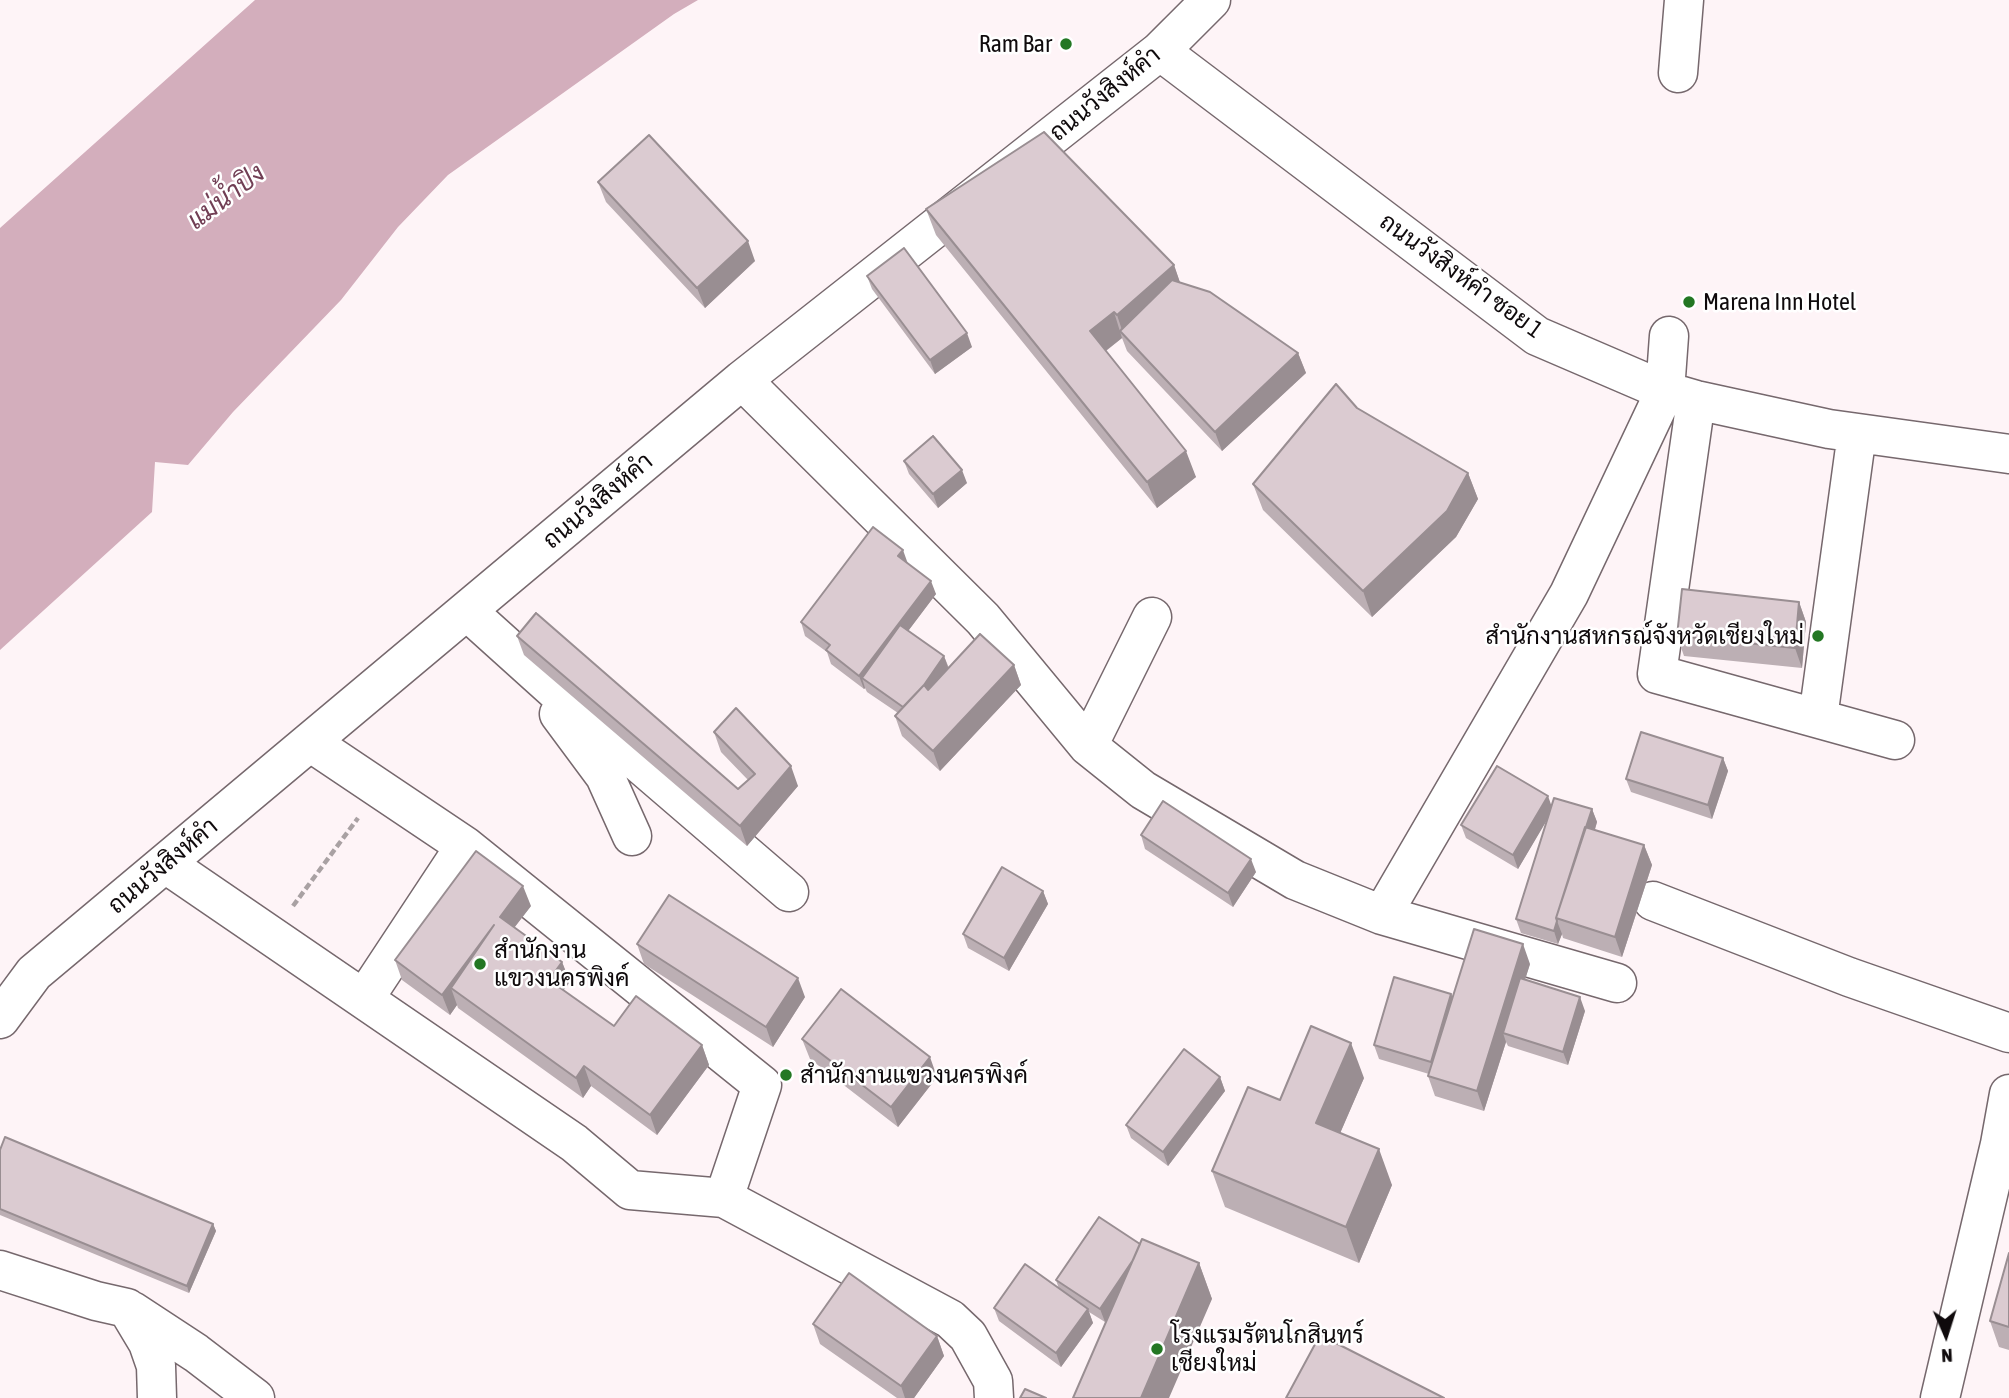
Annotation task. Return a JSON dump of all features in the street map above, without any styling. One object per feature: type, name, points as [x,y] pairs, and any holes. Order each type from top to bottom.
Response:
[{"type":"street","name":"ถนนวังสิงห์คำ","points":[[0,1019],[34,973],[742,380],[1160,51],[1211,0]]},
{"type":"street","points":[[1678,72],[1684,0]]},
{"type":"street","name":"ถนนวังสิงห์คำ ซอย 1","points":[[1160,51],[1537,336],[1680,396],[1829,429],[2009,454]]},
{"type":"street","points":[[1669,336],[1680,396],[1657,674],[1895,740]]},
{"type":"street","points":[[742,380],[983,619],[1088,746],[1143,790],[1295,880],[1382,915],[1617,983]]},
{"type":"street","points":[[1382,915],[1569,594],[1680,396]]},
{"type":"street","points":[[1818,718],[1857,433]]},
{"type":"street","points":[[464,613],[554,708],[605,776],[632,836]]},
{"type":"street","points":[[464,613],[789,892]]},
{"type":"street","points":[[1088,746],[1152,617]]},
{"type":"street","points":[[310,742],[465,846],[762,1085],[724,1198]]},
{"type":"street","points":[[363,999],[465,846]]},
{"type":"street","points":[[166,864],[574,1143],[630,1190],[724,1198],[950,1318],[968,1336],[993,1381],[994,1398]]},
{"type":"street","points":[[1653,901],[1849,977],[2009,1032]]},
{"type":"street","points":[[1940,1398],[2000,1144],[2009,1094]]},
{"type":"street","points":[[0,1270],[96,1301],[127,1308],[196,1353],[255,1398]]},
{"type":"street","points":[[127,1308],[148,1343],[156,1366],[158,1398]]},
{"type":"path","points":[[271,936],[379,789]]},
{"type":"water","name":"แม่น้ำปิง","points":[[255,0],[698,0],[674,14],[448,175],[398,227],[341,300],[233,412],[188,465],[155,462],[152,512],[0,650],[0,228]]},
{"type":"building","points":[[1044,132],[1174,265],[1117,315],[1114,312],[1090,331],[1186,451],[1147,482],[926,209]]},
{"type":"building","points":[[649,135],[748,241],[697,288],[598,182]]},
{"type":"building","points":[[904,248],[967,333],[930,360],[867,276]]},
{"type":"building","points":[[1172,280],[1210,292],[1298,353],[1215,432],[1120,331]]},
{"type":"building","points":[[1336,384],[1357,408],[1468,473],[1447,511],[1363,591],[1253,484]]},
{"type":"building","points":[[933,436],[962,470],[933,494],[904,461]]},
{"type":"building","points":[[873,527],[903,550],[898,556],[931,581],[859,676],[826,650],[830,645],[801,622]]},
{"type":"building","points":[[1682,589],[1799,602],[1795,648],[1677,636]]},
{"type":"building","points":[[536,613],[738,789],[755,774],[714,732],[736,708],[791,766],[740,826],[517,636]]},
{"type":"building","points":[[900,625],[944,656],[924,685],[903,707],[862,678]]},
{"type":"building","points":[[980,634],[1014,665],[933,751],[895,716],[924,685],[928,690]]},
{"type":"building","points":[[1641,732],[1723,758],[1708,805],[1626,779]]},
{"type":"building","points":[[1497,766],[1548,796],[1513,855],[1461,825]]},
{"type":"building","points":[[1554,798],[1592,809],[1554,931],[1516,919]]},
{"type":"building","points":[[1163,801],[1251,859],[1228,893],[1141,835]]},
{"type":"building","points":[[1585,827],[1644,845],[1615,937],[1556,918]]},
{"type":"building","points":[[476,851],[523,886],[500,917],[562,962],[549,980],[614,1026],[636,996],[702,1045],[650,1115],[584,1066],[576,1078],[451,988],[494,925],[442,995],[395,960]]},
{"type":"building","points":[[1002,867],[1043,891],[1004,958],[963,934]]},
{"type":"building","points":[[669,895],[798,978],[766,1027],[637,944]]},
{"type":"building","points":[[1474,929],[1523,944],[1477,1091],[1428,1076]]},
{"type":"building","points":[[1394,977],[1451,994],[1431,1062],[1374,1045]]},
{"type":"building","points":[[1520,978],[1580,997],[1563,1052],[1503,1033]]},
{"type":"building","points":[[841,989],[930,1057],[891,1107],[802,1039]]},
{"type":"building","points":[[1311,1026],[1351,1043],[1316,1123],[1379,1149],[1346,1227],[1212,1171],[1248,1087],[1280,1100]]},
{"type":"building","points":[[1184,1049],[1220,1077],[1163,1152],[1126,1125]]},
{"type":"building","points":[[5,1137],[213,1224],[187,1286],[0,1209],[0,1150]]},
{"type":"building","points":[[1099,1217],[1140,1244],[1133,1260],[1100,1309],[1056,1280]]},
{"type":"building","points":[[1142,1239],[1199,1263],[1141,1398],[1073,1398]]},
{"type":"building","points":[[2009,1253],[2009,1327],[1990,1321]]},
{"type":"building","points":[[1025,1264],[1088,1309],[1056,1353],[994,1308]]},
{"type":"building","points":[[849,1273],[937,1336],[901,1386],[813,1324]]},
{"type":"building","points":[[1320,1335],[1444,1398],[1286,1398]]},
{"type":"building","points":[[1025,1389],[1046,1398],[1020,1398]]},
{"type":"place","name":"Ram Bar","points":[[1066,44]]},
{"type":"place","name":"Marena Inn Hotel","points":[[1689,302]]},
{"type":"place","name":"สำนักงานสหกรณ์จังหวัดเชียงใหม่","points":[[1818,636]]},
{"type":"place","name":"สำนักงาน แขวงนครพิงค์","points":[[480,964]]},
{"type":"place","name":"สำนักงานแขวงนครพิงค์","points":[[786,1075]]},
{"type":"place","name":"โรงแรมรัตนโกสินทร์ เชียงใหม่","points":[[1157,1349]]}]
